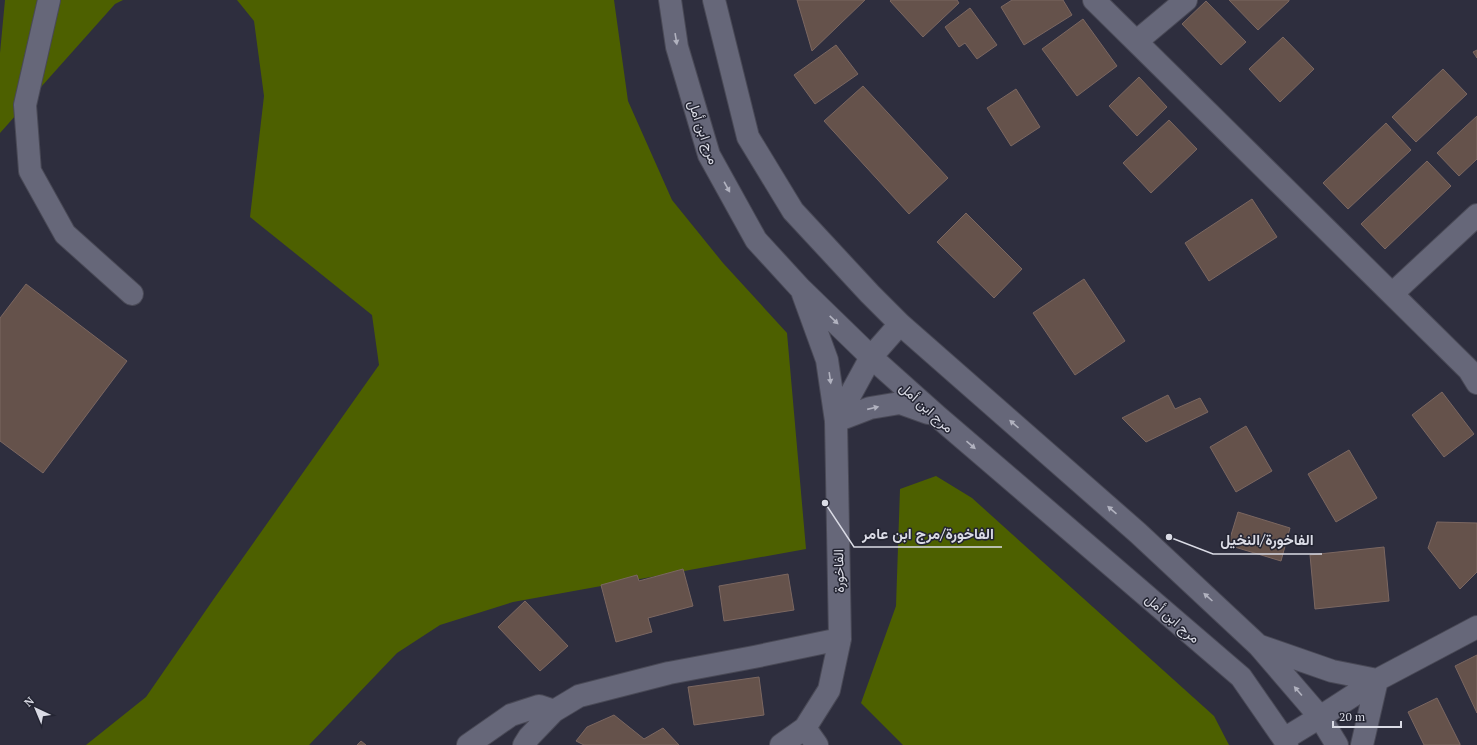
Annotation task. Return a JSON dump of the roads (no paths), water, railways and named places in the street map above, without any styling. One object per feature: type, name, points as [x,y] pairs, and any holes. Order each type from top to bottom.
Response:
[{"type":"street","points":[[49,0],[25,105],[30,171],[65,234],[132,294]]},
{"type":"street","name":"مرج ابن أمل","points":[[670,0],[677,46],[708,155],[756,240],[800,288],[871,356],[937,416],[1242,677],[1285,742]]},
{"type":"street","points":[[1094,0],[1469,370],[1477,383]]},
{"type":"street","points":[[1137,41],[1186,0]]},
{"type":"street","points":[[721,4],[748,137],[793,211],[900,324],[1132,528],[1259,646],[1320,717],[1337,745]]},
{"type":"street","points":[[1392,294],[1477,215]]},
{"type":"street","points":[[800,288],[827,360],[836,420],[870,408],[900,403],[937,416]]},
{"type":"street","name":"الفاخورة","points":[[781,745],[811,736],[829,690],[840,639],[836,420],[871,356],[900,324]]},
{"type":"street","points":[[1285,742],[1377,680],[1477,627]]},
{"type":"street","points":[[524,745],[529,737],[554,712],[579,696],[669,673],[840,639]]},
{"type":"street","points":[[1259,646],[1332,671],[1377,680]]},
{"type":"street","points":[[1362,745],[1377,680]]},
{"type":"street","points":[[468,745],[511,715],[539,706],[554,712]]},
{"type":"place","name":"الفاخورة/مرج ابن عامر","points":[[825,503]]},
{"type":"place","name":"الفاخورة/النخيل","points":[[1169,537]]}]
